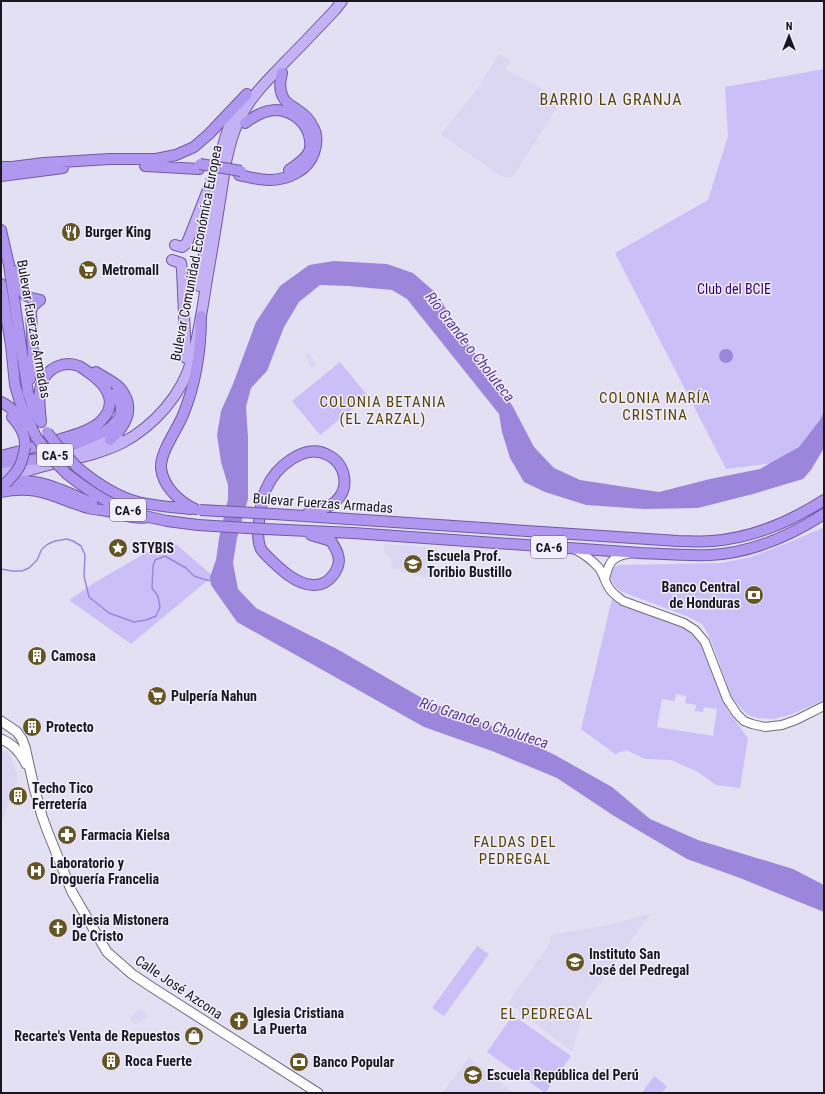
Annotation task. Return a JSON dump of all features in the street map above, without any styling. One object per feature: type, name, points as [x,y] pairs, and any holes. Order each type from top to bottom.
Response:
[{"type":"highway","points":[[240,173],[257,179],[278,179],[297,172],[306,166],[312,158],[317,140],[314,128],[301,112],[288,104],[284,98],[281,91],[280,82],[282,73]]},
{"type":"highway","points":[[1,167],[51,162],[156,159],[176,155],[194,147],[209,134],[247,94]]},
{"type":"highway","points":[[277,110],[280,101],[284,98]]},
{"type":"highway","points":[[131,160],[176,162],[240,173],[274,175],[287,171],[307,155],[311,147],[310,135],[303,123],[292,114],[277,110],[266,112],[255,116],[245,123]]},
{"type":"highway","points":[[1,176],[98,165],[199,167]]},
{"type":"highway","points":[[4,239],[14,254],[16,275],[21,288],[26,295],[40,300],[33,306],[31,311],[33,355],[28,393]]},
{"type":"highway","name":"Bulevar Fuerzas Armadas","points":[[4,239],[10,265],[28,393],[40,420],[56,444],[77,467],[100,485],[137,502],[197,510],[300,515],[711,542],[743,537],[773,527],[806,512],[824,500]]},
{"type":"highway","name":"Bulevar Fuerzas Armadas","points":[[1,284],[15,385],[19,398],[36,436],[67,474],[88,489],[123,509],[149,517],[166,521],[198,525],[360,534],[640,553],[712,555],[743,550],[790,534],[824,514]]},
{"type":"highway","points":[[1,326],[5,308]]},
{"type":"highway","points":[[197,510],[185,504],[176,497],[164,478],[161,469],[165,452],[172,435],[183,416],[193,386],[199,355],[201,316]]},
{"type":"highway","points":[[40,420],[35,399],[35,382],[42,372],[54,362],[69,359],[78,361],[119,387],[125,396],[128,406],[128,415],[120,430],[110,440]]},
{"type":"highway","points":[[40,420],[41,384],[49,371],[56,366],[72,364],[81,367],[112,388],[119,398],[121,408],[120,417],[110,428],[102,433],[64,449],[54,456]]},
{"type":"highway","points":[[1,456],[26,450],[93,428],[101,422],[107,414],[110,398],[100,381]]},
{"type":"highway","points":[[1,402],[17,414],[36,436]]},
{"type":"highway","points":[[1,408],[21,429],[24,436],[25,447],[22,461],[16,473],[2,484]]},
{"type":"highway","points":[[267,529],[315,536],[331,541],[338,556],[338,564],[336,571],[331,578],[324,583],[315,585],[304,583],[287,575],[274,564],[261,549],[258,537],[260,506],[266,489],[273,477],[282,466],[294,458],[305,453],[317,451],[328,455],[338,463],[344,473],[344,485],[341,495],[335,502],[325,509],[300,515]]},
{"type":"highway","points":[[1,463],[40,459]]},
{"type":"highway","points":[[2,484],[19,481],[45,483],[122,515],[142,518],[149,517]]},
{"type":"highway","points":[[2,484],[10,490],[36,490],[89,508],[115,512]]},
{"type":"main road","name":"Bulevar Comunidad Económica Europea","points":[[2,484],[7,479],[21,473],[104,450],[121,443],[144,429],[168,405],[185,377],[192,360],[201,316],[223,161],[224,142],[230,123],[247,94],[261,77],[334,1]]},
{"type":"main road","name":"Bulevar Comunidad Económica Europea","points":[[2,484],[9,470],[20,465],[116,438],[139,425],[163,402],[175,385],[186,358],[223,161],[236,125],[253,97],[342,1]]},
{"type":"main road","points":[[175,245],[182,247],[187,243],[223,161],[255,106],[264,93],[282,73],[310,45],[314,39],[317,29]]},
{"type":"main road","points":[[172,260],[181,263],[186,358]]},
{"type":"main road","name":"Calle José Azcona","points":[[1,721],[14,730],[22,739],[31,777]]},
{"type":"main road","name":"Calle José Azcona","points":[[1,739],[6,741],[19,753],[25,762],[47,830],[72,892],[108,952],[142,981],[318,1093]]},
{"type":"street","points":[[573,549],[583,554],[600,569],[609,587],[615,595],[623,601],[684,623],[695,630],[705,642],[727,699],[737,714],[744,721],[765,727],[782,725],[796,720],[824,706]]},
{"type":"street","points":[[605,579],[609,564],[614,559],[625,554],[640,553]]},
{"type":"shaded area","points":[[499,54],[510,60],[505,69],[562,99],[514,175],[510,178],[501,176],[440,134],[471,98]]},
{"type":"shaded area","points":[[308,353],[317,363],[313,368],[307,363],[309,360],[305,357]]},
{"type":"shaded area","name":"Escuela Prof. Toribio Bustillo","points":[[384,544],[438,548],[430,579],[391,568],[393,560],[384,552]]},
{"type":"shaded area","points":[[1,750],[9,754],[18,777],[1,824]]},
{"type":"shaded area","name":"Instituto San José del Pedregal","points":[[651,913],[586,1002],[572,1051],[508,1003],[550,943],[551,935],[614,924]]},
{"type":"shaded area","points":[[140,1008],[149,1016],[136,1024],[129,1019]]},
{"type":"shaded area","name":"Escuela República del Perú","points":[[469,1058],[514,1093],[442,1093]]},
{"type":"green space","name":"Club del BCIE","points":[[824,69],[824,424],[783,462],[726,469],[615,253],[708,200],[728,136],[725,87]]},
{"type":"green space","points":[[340,362],[368,396],[320,435],[292,401]]},
{"type":"green space","points":[[824,527],[824,700],[790,715],[773,719],[758,718],[748,715],[731,696],[715,651],[702,624],[689,617],[620,591],[610,577],[612,570],[619,565],[721,563],[751,557]]},
{"type":"green space","points":[[170,539],[213,576],[131,644],[69,600],[97,581]]},
{"type":"green space","points":[[612,599],[679,626],[690,632],[700,642],[728,711],[748,738],[740,788],[716,785],[698,772],[671,760],[645,759],[626,750],[615,754],[581,729]],"holes":[[[676,694],[686,696],[685,703],[696,705],[695,711],[703,712],[704,707],[717,709],[713,736],[657,727],[662,699],[675,701]]]},
{"type":"green space","points":[[477,946],[489,954],[444,1016],[432,1008]]},
{"type":"green space","points":[[513,1015],[571,1056],[545,1093],[487,1052]]},
{"type":"green space","points":[[654,1076],[667,1086],[662,1093],[642,1093]]},
{"type":"water","name":"Río Grande o Choluteca","points":[[334,261],[387,264],[413,273],[436,293],[467,342],[512,405],[534,447],[554,468],[580,480],[659,492],[710,479],[760,469],[799,447],[820,420],[824,411],[824,448],[811,470],[803,479],[698,508],[644,509],[586,505],[545,492],[524,482],[510,458],[502,432],[499,414],[407,299],[392,290],[320,285],[299,302],[284,327],[267,371],[251,388],[246,407],[248,437],[248,499],[237,538],[233,563],[238,589],[256,608],[337,649],[427,701],[507,732],[555,755],[612,787],[650,819],[698,840],[793,869],[824,885],[824,912],[740,878],[687,859],[614,816],[557,778],[492,751],[424,727],[237,622],[211,585],[210,577],[216,560],[219,538],[228,499],[228,485],[221,462],[217,435],[221,411],[233,384],[256,322],[280,286],[309,265]]},
{"type":"water","points":[[723,349],[729,349],[733,353],[733,359],[729,363],[723,363],[719,359],[719,353]]},
{"type":"waterway","points":[[1,569],[22,571],[29,568],[37,560],[42,549],[48,544],[67,539],[73,541],[81,546],[85,555],[84,576],[89,597],[109,613],[134,622],[146,620],[156,616],[160,607],[158,596],[152,588],[153,566],[155,560],[165,556],[186,568],[194,576],[212,581]]},
{"type":"place","name":"Burger King","points":[[71,232]]},
{"type":"place","name":"Metromall","points":[[88,270]]},
{"type":"place","name":"STYBIS","points":[[118,548]]},
{"type":"place","name":"Escuela Prof. Toribio Bustillo","points":[[413,564]]},
{"type":"place","name":"Banco Central de Honduras","points":[[754,595]]},
{"type":"place","name":"Camosa","points":[[37,656]]},
{"type":"place","name":"Pulpería Nahun","points":[[157,696]]},
{"type":"place","name":"Protecto","points":[[32,727]]},
{"type":"place","name":"Techo Tico Ferretería","points":[[18,796]]},
{"type":"place","name":"Farmacia Kielsa","points":[[67,835]]},
{"type":"place","name":"Laboratorio y Droguería Francelia","points":[[36,871]]},
{"type":"place","name":"Iglesia Mistonera De Cristo","points":[[58,928]]},
{"type":"place","name":"Instituto San José del Pedregal","points":[[575,962]]},
{"type":"place","name":"Iglesia Cristiana La Puerta","points":[[239,1021]]},
{"type":"place","name":"Recarte's Venta de Repuestos","points":[[194,1036]]},
{"type":"place","name":"Roca Fuerte","points":[[111,1061]]},
{"type":"place","name":"Banco Popular","points":[[299,1062]]},
{"type":"place","name":"Escuela República del Perú","points":[[473,1075]]},
{"type":"district","name":"BARRIO LA GRANJA","points":[[611,99]]},
{"type":"district","name":"COLONIA MARÍA CRISTINA","points":[[655,406]]},
{"type":"district","name":"COLONIA BETANIA (EL ZARZAL)","points":[[383,410]]},
{"type":"district","name":"FALDAS DEL PEDREGAL","points":[[515,850]]},
{"type":"district","name":"EL PEDREGAL","points":[[547,1014]]}]
